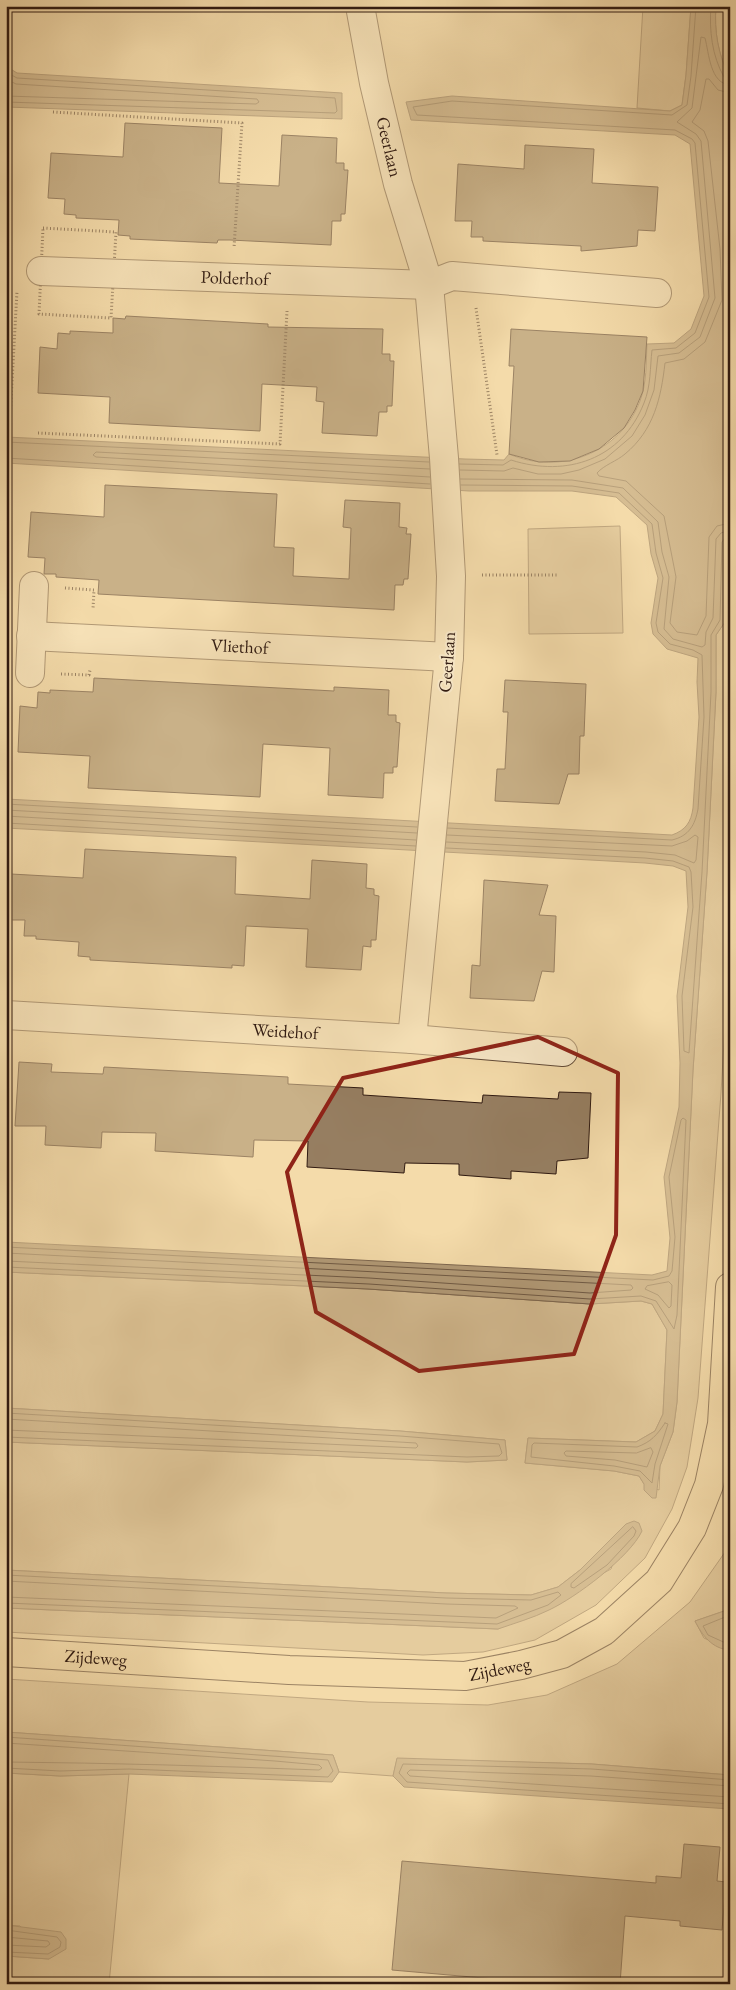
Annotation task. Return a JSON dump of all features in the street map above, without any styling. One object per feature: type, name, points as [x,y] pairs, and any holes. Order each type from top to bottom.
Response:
[{"type":"main road","name":"Zijdeweg","points":[[6,1652],[289,1670],[464,1676],[521,1665],[562,1654],[604,1631],[658,1581],[692,1528],[709,1485],[722,1424],[730,1287]]},
{"type":"street","name":"Geerlaan","points":[[360,6],[380,110],[398,184],[429,285],[444,458],[451,576],[449,657],[412,1039]]},
{"type":"street","name":"Polderhof","points":[[31,274],[232,278],[429,285]]},
{"type":"street","points":[[429,285],[452,276],[657,293]]},
{"type":"street","points":[[30,673],[34,586]]},
{"type":"street","name":"Vliethof","points":[[32,636],[449,657]]},
{"type":"street","name":"Weidehof","points":[[6,1015],[412,1039],[563,1052]]},
{"type":"path","points":[[53,112],[242,124],[232,278]]},
{"type":"path","points":[[6,418],[10,418],[31,274]]},
{"type":"path","points":[[472,278],[497,456]]},
{"type":"path","points":[[38,432],[280,444],[288,280]]},
{"type":"path","points":[[451,576],[557,575]]},
{"type":"highlighted area","points":[[538,1037],[618,1073],[616,1235],[574,1354],[419,1371],[316,1312],[287,1172],[343,1078]]},
{"type":"shaded area","points":[[643,6],[691,6],[682,105],[670,111],[637,108]]},
{"type":"shaded area","points":[[716,6],[730,6],[730,78],[722,61],[718,43]]},
{"type":"shaded area","points":[[730,501],[730,939],[721,1093],[698,1398],[687,1467],[672,1509],[645,1558],[596,1605],[535,1640],[483,1652],[423,1655],[6,1632],[6,1608],[498,1629],[611,1569],[626,1524],[580,1570],[558,1587],[531,1595],[446,1593],[6,1570],[6,1442],[467,1462],[507,1460],[505,1440],[400,1431],[6,1408],[6,1272],[368,1289],[590,1304],[641,1301],[652,1304],[667,1330],[663,1414],[655,1431],[636,1442],[528,1438],[525,1463],[614,1471],[639,1476],[644,1484],[659,1490],[660,1466],[673,1432],[677,1402],[693,1070],[707,872],[716,692],[716,635],[725,622]]},
{"type":"shaded area","points":[[620,526],[623,633],[529,634],[528,529]]},
{"type":"shaded area","points":[[730,1545],[730,1609],[695,1621],[704,1638],[730,1650],[730,1775],[592,1764],[397,1759],[393,1776],[339,1772],[333,1755],[6,1732],[6,1679],[368,1702],[488,1705],[547,1695],[617,1664],[690,1602]]},
{"type":"shaded area","points":[[6,1773],[60,1776],[129,1774],[109,1984],[6,1984],[6,1956],[49,1959],[20,1926],[6,1925]]},
{"type":"water","points":[[691,6],[716,6],[718,43],[722,61],[730,78],[730,501],[725,622],[716,635],[716,692],[707,872],[693,1070],[677,1402],[673,1432],[660,1466],[656,1498],[652,1498],[644,1490],[644,1484],[639,1476],[614,1471],[525,1463],[528,1438],[636,1442],[655,1431],[663,1414],[667,1330],[652,1304],[641,1301],[590,1304],[368,1289],[6,1272],[6,1242],[652,1275],[667,1271],[670,1238],[664,1177],[679,1107],[680,1063],[677,996],[688,907],[686,871],[673,866],[645,863],[6,828],[6,799],[672,835],[677,833],[687,825],[693,808],[699,717],[698,658],[667,649],[653,634],[651,623],[658,578],[651,554],[647,525],[616,497],[572,491],[469,491],[6,463],[6,437],[465,459],[504,460],[509,454],[528,460],[548,462],[568,461],[586,455],[603,446],[618,434],[631,419],[640,401],[645,380],[647,344],[674,343],[691,329],[704,296],[690,144],[675,135],[411,120],[406,102],[452,96],[670,111],[682,105]]},
{"type":"water","points":[[6,66],[17,73],[342,93],[342,119],[6,107]]},
{"type":"water","points":[[6,1408],[400,1431],[505,1440],[507,1460],[467,1462],[6,1442]]},
{"type":"water","points":[[634,1521],[639,1523],[642,1531],[636,1541],[601,1576],[587,1587],[549,1610],[498,1629],[6,1608],[6,1570],[446,1593],[531,1595],[558,1587],[580,1570],[626,1524]]},
{"type":"water","points":[[730,1609],[730,1650],[718,1647],[708,1640],[695,1621]]},
{"type":"water","points":[[6,1732],[333,1755],[339,1772],[332,1782],[129,1774],[60,1776],[6,1773]]},
{"type":"water","points":[[397,1758],[592,1764],[730,1775],[730,1809],[404,1787],[393,1776]]},
{"type":"water","points":[[6,1925],[61,1932],[66,1939],[66,1949],[49,1959],[6,1956]]},
{"type":"building","points":[[125,123],[222,128],[219,183],[279,186],[282,135],[337,138],[336,163],[344,163],[344,170],[348,170],[345,214],[341,214],[341,221],[332,221],[331,245],[230,240],[218,240],[217,243],[130,239],[130,236],[118,235],[119,220],[76,218],[76,215],[64,214],[65,199],[48,198],[51,153],[123,157]]},
{"type":"building","points":[[525,145],[594,149],[592,183],[658,187],[655,231],[638,230],[637,246],[581,251],[581,246],[483,241],[483,237],[471,237],[472,221],[455,221],[458,164],[524,169]]},
{"type":"building","points":[[126,316],[268,324],[268,327],[383,329],[382,354],[390,354],[390,361],[394,361],[392,406],[387,406],[387,412],[379,412],[377,436],[322,433],[324,402],[316,401],[317,387],[262,384],[260,431],[109,423],[110,397],[38,393],[40,347],[57,349],[58,333],[70,334],[70,331],[113,333],[113,318],[125,319]]},
{"type":"building","points":[[511,329],[647,337],[643,391],[635,410],[624,428],[599,449],[570,461],[539,462],[509,454],[514,366],[509,366]]},
{"type":"building","points":[[105,485],[277,494],[274,547],[294,548],[293,576],[349,579],[351,528],[343,527],[345,500],[400,503],[399,527],[407,528],[406,534],[411,534],[408,579],[404,579],[403,585],[395,585],[394,610],[98,594],[99,580],[56,577],[56,574],[44,574],[45,558],[28,557],[31,512],[104,517]]},
{"type":"building","points":[[94,678],[334,691],[334,687],[389,690],[388,715],[396,715],[396,722],[400,723],[397,767],[393,767],[393,773],[384,773],[383,798],[328,795],[330,748],[263,744],[260,797],[88,788],[90,756],[18,752],[20,706],[37,708],[38,692],[50,693],[50,690],[93,692]]},
{"type":"building","points":[[505,680],[586,684],[584,736],[580,736],[579,774],[568,774],[559,804],[495,801],[497,769],[505,769],[508,712],[503,712]]},
{"type":"building","points":[[85,849],[236,857],[235,894],[310,899],[312,860],[367,864],[366,888],[374,889],[374,895],[379,896],[376,940],[371,940],[371,947],[363,946],[361,970],[306,967],[308,929],[246,926],[244,966],[232,965],[232,968],[90,960],[90,957],[78,956],[79,942],[36,939],[36,936],[24,936],[25,920],[8,920],[11,874],[83,878]]},
{"type":"building","points":[[484,880],[548,885],[539,915],[556,916],[554,972],[542,971],[534,1001],[470,998],[472,965],[480,966]]},
{"type":"building","points":[[19,1062],[52,1064],[51,1072],[103,1074],[104,1067],[288,1077],[288,1084],[363,1088],[363,1095],[482,1103],[483,1095],[558,1099],[559,1092],[591,1093],[588,1158],[557,1161],[556,1174],[511,1171],[511,1179],[459,1175],[459,1164],[405,1163],[404,1173],[307,1167],[308,1141],[254,1140],[253,1157],[155,1151],[156,1133],[102,1132],[101,1148],[45,1145],[46,1126],[15,1126]]},
{"type":"building","points":[[684,1844],[720,1847],[717,1881],[726,1882],[722,1930],[680,1926],[680,1921],[625,1916],[620,1984],[529,1984],[529,1982],[392,1970],[402,1861],[656,1883],[656,1876],[681,1878]]}]
